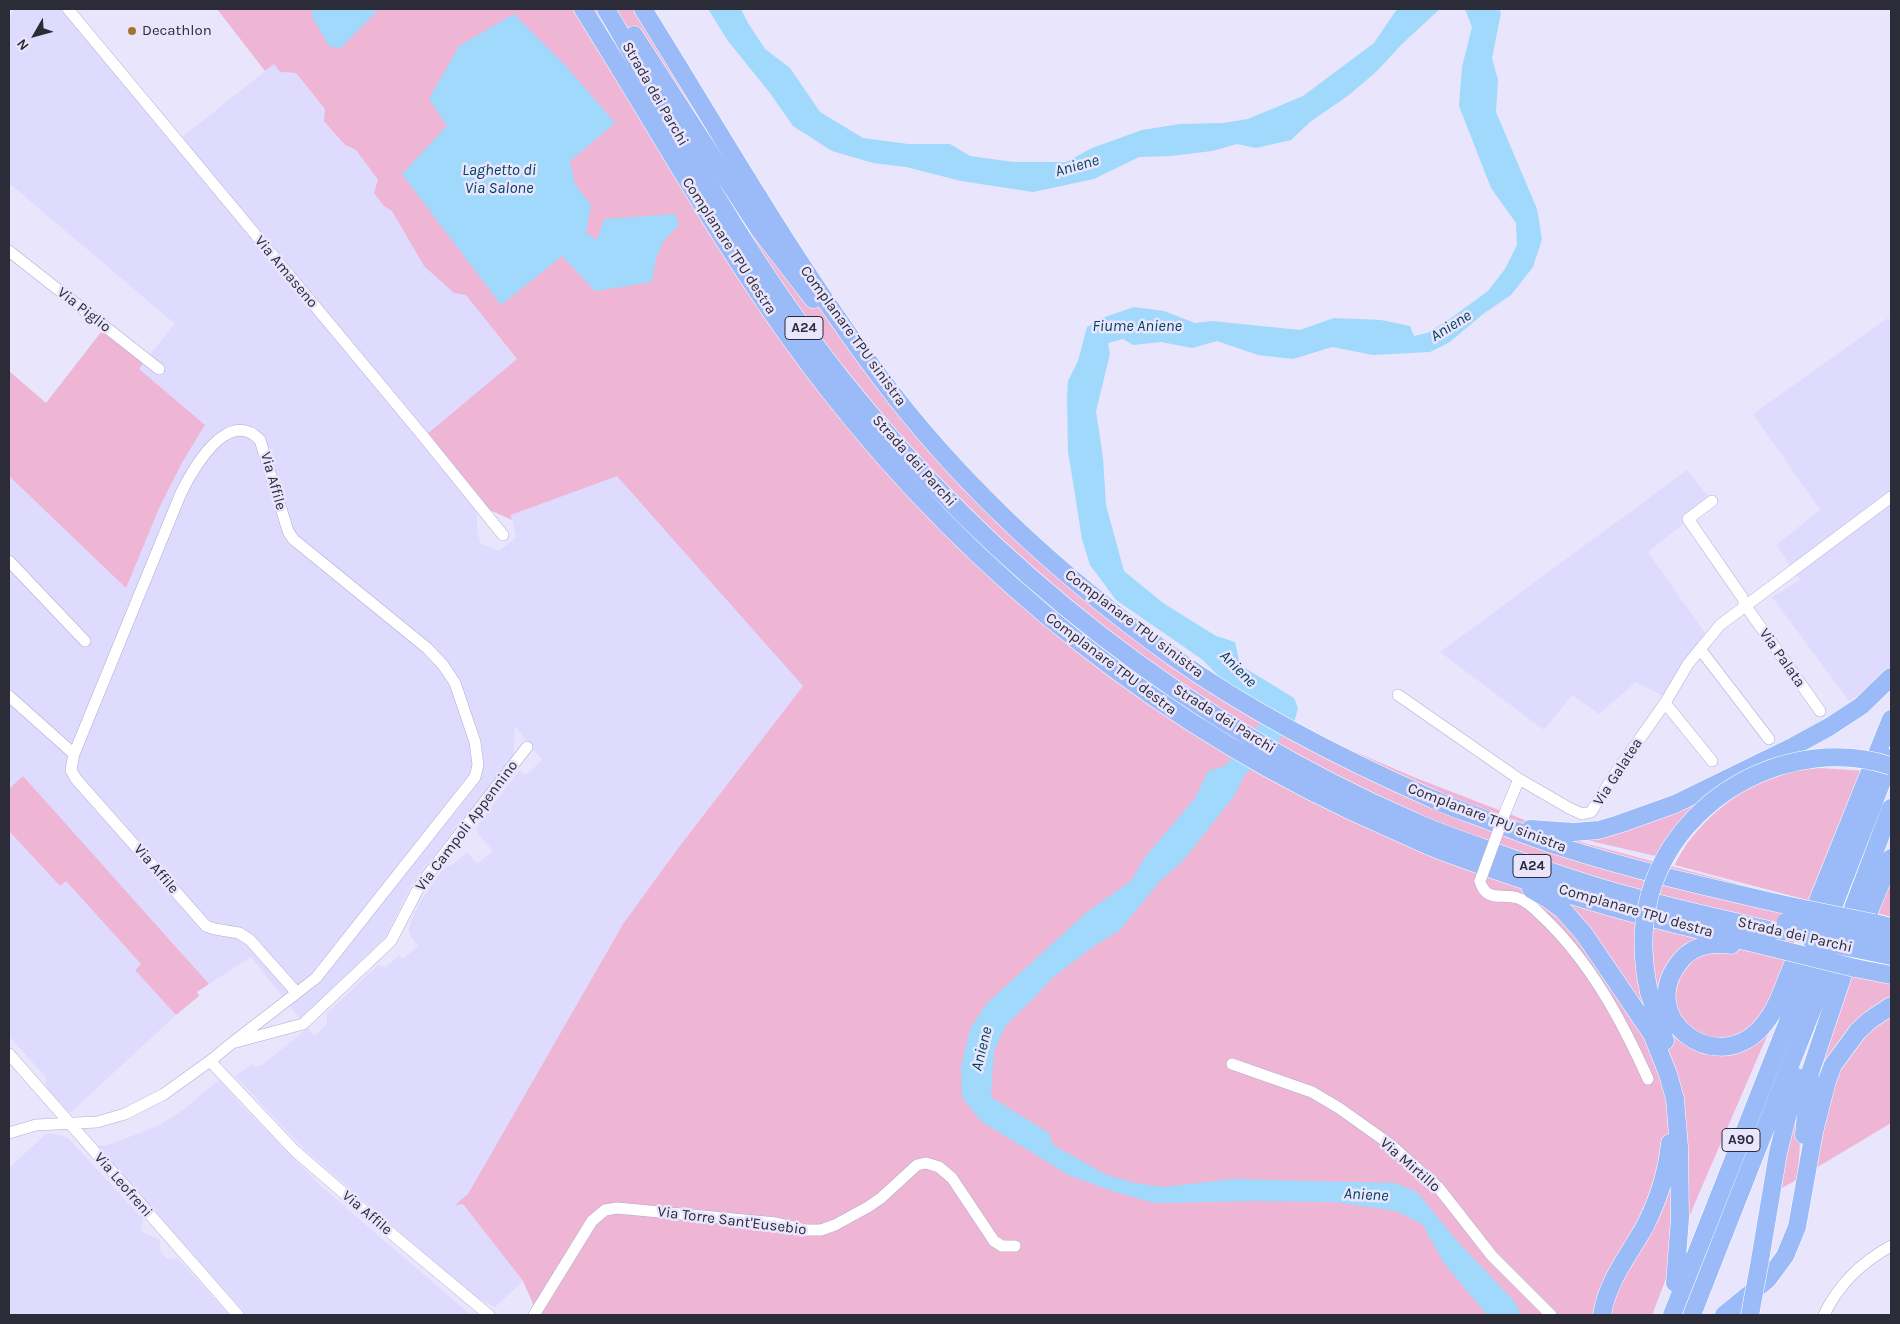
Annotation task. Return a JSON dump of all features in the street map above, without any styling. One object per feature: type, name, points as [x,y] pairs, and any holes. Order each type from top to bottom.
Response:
[{"type":"highway","name":"Complanare TPU destra","points":[[583,9],[715,227],[822,382],[866,436],[930,506],[995,569],[1053,621],[1124,677],[1180,716],[1286,779],[1349,811],[1446,852],[1598,903],[1779,931],[1842,971],[1891,975]]},
{"type":"highway","name":"Strada dei Parchi","points":[[606,9],[731,221],[786,304],[841,378],[894,442],[989,540],[1067,593]]},
{"type":"highway","name":"Complanare TPU sinistra","points":[[642,9],[823,297],[898,400],[974,486],[1009,521],[1067,593],[1174,657],[1232,695],[1302,752],[1438,801],[1506,819],[1554,845],[1675,879],[1779,931]]},
{"type":"highway","name":"Strada dei Parchi","points":[[621,14],[726,192],[804,312],[848,369],[876,405],[948,485],[996,533],[1067,593],[1108,642],[1219,718],[1302,752],[1357,783],[1429,816],[1604,878],[1779,931],[1870,927],[1891,944]]},
{"type":"highway","points":[[621,14],[759,229],[870,371],[898,400]]},
{"type":"highway","points":[[1506,819],[1574,832],[1599,830],[1674,804],[1829,727],[1861,706],[1891,677]]},
{"type":"highway","points":[[1891,719],[1825,905],[1891,758]]},
{"type":"highway","points":[[1672,1315],[1672,1294],[1684,1251],[1686,1235],[1690,1144],[1687,1117],[1680,1086],[1648,992],[1645,971],[1643,943],[1646,914],[1650,893],[1657,875],[1671,848],[1703,809],[1721,795],[1766,770],[1794,762],[1841,758],[1868,760],[1891,766]]},
{"type":"highway","points":[[1870,927],[1891,808]]},
{"type":"highway","points":[[1446,852],[1470,866],[1533,890],[1559,907],[1584,934],[1652,1034],[1668,1074],[1675,1099],[1678,1124],[1680,1200],[1679,1242],[1675,1282]]},
{"type":"highway","points":[[1870,927],[1891,858]]},
{"type":"highway","name":"Strada dei Parchi","points":[[1870,927],[1891,956]]},
{"type":"highway","name":"A90","points":[[1672,1315],[1801,965],[1767,1022],[1752,1037],[1736,1045],[1717,1048],[1698,1043],[1688,1037],[1673,1021],[1666,1000],[1669,980],[1672,971],[1684,956],[1702,946],[1727,944],[1750,948],[1779,931]]},
{"type":"highway","points":[[1803,1185],[1800,1174],[1810,1073],[1842,971]]},
{"type":"highway","name":"A90","points":[[1692,1315],[1800,1039],[1842,971]]},
{"type":"highway","points":[[1602,1315],[1611,1284],[1657,1200],[1667,1171],[1671,1141],[1668,1100],[1662,1076],[1647,1036],[1628,1001]]},
{"type":"highway","points":[[1724,1315],[1768,1278],[1785,1256],[1797,1227],[1803,1185],[1820,1106],[1833,1065],[1858,1031],[1870,1020],[1891,1006]]},
{"type":"highway","points":[[1750,1315],[1778,1153],[1790,1098],[1800,1066],[1800,1039]]},
{"type":"street","name":"Via Amaseno","points":[[68,9],[503,535]]},
{"type":"street","name":"Via Piglio","points":[[9,251],[159,369]]},
{"type":"street","name":"Via Affile","points":[[232,1042],[316,978],[474,777],[477,771],[478,754],[467,714],[455,683],[443,665],[427,648],[291,537],[260,440],[252,433],[235,431],[225,434],[211,448],[189,478],[181,493],[74,754],[71,770],[76,779],[206,926],[239,933],[250,940],[296,993]]},
{"type":"street","name":"Via Galatea","points":[[1398,695],[1519,779],[1582,814],[1591,812],[1665,703],[1688,664],[1720,625],[1891,497]]},
{"type":"street","name":"Via Palata","points":[[1712,501],[1688,519],[1742,597],[1745,605],[1820,711]]},
{"type":"street","points":[[9,561],[85,642]]},
{"type":"street","points":[[1700,650],[1769,739]]},
{"type":"street","points":[[9,696],[74,754]]},
{"type":"street","points":[[1665,703],[1712,761]]},
{"type":"street","name":"Via Campoli Appennino","points":[[9,1133],[36,1124],[97,1122],[125,1114],[164,1094],[210,1061],[232,1042],[303,1024],[391,941],[420,885],[527,747]]},
{"type":"street","points":[[1519,779],[1506,819],[1480,881],[1482,888],[1488,894],[1512,897],[1528,904],[1568,943],[1610,1005],[1632,1044],[1648,1079]]},
{"type":"street","name":"Via Leofreni","points":[[9,1054],[238,1315]]},
{"type":"street","name":"Via Affile","points":[[210,1061],[295,1151],[489,1315]]},
{"type":"street","name":"Via Mirtillo","points":[[1232,1064],[1312,1092],[1339,1108],[1391,1145],[1438,1187],[1492,1256],[1551,1315]]},
{"type":"street","name":"Via Torre Sant'Eusebio","points":[[534,1315],[592,1222],[605,1210],[611,1208],[776,1223],[806,1230],[821,1230],[835,1225],[868,1207],[917,1165],[930,1163],[944,1170],[952,1178],[994,1241],[1002,1246],[1015,1246]]},
{"type":"street","points":[[1824,1315],[1830,1302],[1845,1282],[1862,1265],[1891,1246]]},
{"type":"shaded area","points":[[14,9],[62,9],[477,510],[477,528],[480,543],[499,551],[516,537],[511,515],[557,498],[617,470],[803,686],[679,847],[623,924],[468,1194],[456,1204],[463,1204],[523,1281],[495,1307],[475,1297],[304,1149],[235,1076],[252,1064],[254,1067],[262,1065],[308,1028],[314,1036],[327,1024],[327,1013],[378,965],[386,967],[399,955],[403,959],[418,946],[411,937],[409,930],[421,900],[444,868],[453,864],[467,852],[477,864],[493,851],[478,834],[476,829],[479,823],[520,770],[526,775],[542,760],[514,725],[513,757],[413,882],[385,938],[300,1019],[251,957],[209,984],[23,777],[9,789],[9,476],[126,587],[160,506],[183,461],[205,425],[138,369],[175,324],[9,183],[9,20]]},
{"type":"shaded area","points":[[217,9],[647,9],[846,320],[928,427],[1053,553],[1112,601],[1254,703],[1311,733],[1416,778],[1584,843],[1809,903],[1787,961],[1770,1029],[1694,1205],[1652,1315],[538,1315],[523,1281],[463,1204],[455,1205],[468,1194],[623,924],[679,847],[803,686],[617,476],[511,515],[512,520],[490,510],[426,435],[517,359],[466,295],[454,293],[424,266],[392,211],[384,206],[374,193],[378,180],[356,150],[345,145],[324,121],[325,109],[296,73],[280,72],[274,64],[265,71]]},
{"type":"shaded area","points":[[274,64],[280,72],[296,73],[325,109],[344,145],[356,150],[378,181],[384,206],[392,211],[424,266],[466,294],[517,360],[426,435],[181,138]]},
{"type":"shaded area","points":[[1888,318],[1891,322],[1891,665],[1878,682],[1849,701],[1772,597],[1800,580],[1776,545],[1820,510],[1753,414]]},
{"type":"shaded area","points":[[105,327],[146,359],[139,369],[205,425],[183,461],[160,506],[126,588],[9,476],[9,371],[46,403]]},
{"type":"shaded area","points":[[1687,470],[1712,501],[1648,552],[1705,633],[1665,697],[1636,682],[1599,714],[1572,695],[1544,730],[1440,652]]},
{"type":"shaded area","points":[[1818,768],[1866,771],[1811,901],[1675,865],[1688,843],[1706,821],[1738,795],[1774,777],[1800,770]]},
{"type":"shaded area","points":[[23,776],[209,984],[197,992],[199,996],[176,1015],[135,970],[141,964],[66,881],[60,886],[9,831],[9,789]]},
{"type":"shaded area","points":[[1720,789],[1660,857],[1573,837]]},
{"type":"shaded area","points":[[9,831],[60,886],[66,881],[141,964],[135,970],[176,1015],[70,1113],[46,1087],[46,1077],[9,1036]]},
{"type":"shaded area","points":[[1891,869],[1891,917],[1877,913]]},
{"type":"shaded area","points":[[1850,976],[1891,981],[1891,996],[1863,1016],[1842,1042],[1810,1104],[1814,1082]]},
{"type":"shaded area","points":[[1891,1009],[1891,1123],[1811,1171],[1827,1099],[1847,1053]]},
{"type":"shaded area","points":[[219,1080],[322,1187],[471,1315],[247,1315],[96,1146],[108,1145],[158,1126],[183,1110]]},
{"type":"shaded area","points":[[1802,1100],[1798,1179],[1782,1188],[1787,1143]]},
{"type":"shaded area","points":[[46,1134],[55,1134],[68,1138],[143,1219],[141,1231],[160,1240],[160,1251],[167,1259],[177,1258],[229,1315],[9,1315],[9,1168]]},
{"type":"water","points":[[314,9],[379,9],[341,48],[329,46],[311,15]]},
{"type":"water","name":"Aniene","points":[[708,9],[741,9],[765,49],[790,68],[820,112],[863,138],[908,144],[950,144],[970,156],[1013,162],[1066,162],[1092,148],[1142,130],[1180,124],[1223,123],[1248,119],[1303,96],[1374,43],[1397,9],[1440,9],[1402,44],[1377,71],[1349,95],[1310,122],[1291,140],[1256,148],[1237,144],[1212,151],[1171,156],[1139,157],[1094,179],[1033,192],[961,181],[906,167],[873,163],[832,151],[793,126],[770,93],[728,41]]},
{"type":"water","name":"Fiume Aniene","points":[[1465,9],[1499,9],[1501,13],[1492,58],[1498,80],[1496,112],[1537,209],[1542,239],[1533,267],[1511,295],[1483,314],[1450,342],[1430,352],[1373,355],[1332,347],[1293,359],[1258,355],[1217,341],[1192,348],[1161,342],[1133,345],[1123,339],[1108,343],[1110,354],[1096,411],[1103,458],[1106,505],[1124,571],[1163,603],[1216,636],[1235,642],[1240,665],[1294,698],[1298,708],[1294,723],[1258,763],[1245,774],[1234,796],[1183,861],[1160,881],[1120,930],[1093,947],[1052,978],[1006,1025],[994,1051],[991,1097],[1049,1133],[1053,1145],[1107,1175],[1135,1183],[1164,1187],[1232,1179],[1395,1183],[1417,1192],[1457,1241],[1515,1302],[1521,1315],[1487,1315],[1444,1263],[1422,1224],[1396,1211],[1334,1202],[1155,1203],[1115,1192],[1068,1175],[981,1121],[962,1097],[961,1067],[970,1029],[986,1004],[1087,912],[1131,881],[1145,857],[1195,798],[1208,771],[1225,766],[1267,715],[1224,682],[1203,660],[1116,600],[1090,565],[1082,539],[1068,451],[1067,399],[1068,381],[1078,361],[1087,327],[1105,317],[1134,307],[1164,311],[1195,323],[1212,321],[1300,330],[1334,318],[1381,320],[1410,326],[1414,336],[1427,333],[1447,321],[1488,291],[1505,269],[1517,245],[1516,223],[1491,188],[1459,106],[1462,67],[1472,27]]},
{"type":"water","name":"Laghetto di Via Salone","points":[[514,14],[566,66],[615,123],[570,161],[575,184],[591,205],[586,233],[597,240],[604,219],[675,214],[679,225],[664,240],[656,258],[652,282],[595,291],[562,256],[501,305],[402,174],[447,126],[429,99],[459,46]]},
{"type":"tunnel","points":[[1793,964],[1813,913]]},
{"type":"place","name":"Decathlon","points":[[132,31]]}]
